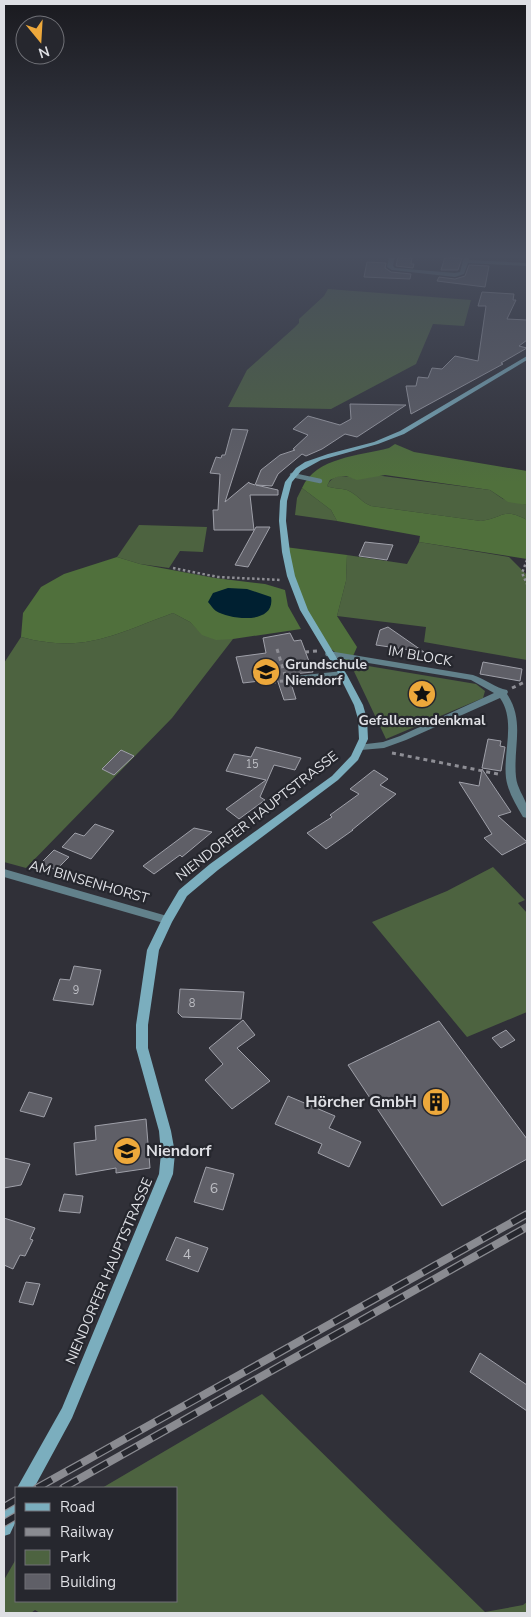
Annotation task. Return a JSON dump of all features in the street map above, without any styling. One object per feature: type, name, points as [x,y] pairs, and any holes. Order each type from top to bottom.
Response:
[{"type":"main road","points":[[292,475],[310,463],[398,435],[527,358]]},
{"type":"main road","name":"NIENDORFER HAUPTSTRASSE","points":[[27,1487],[66,1413],[166,1174],[168,1153],[165,1131],[142,1048],[142,1025],[153,950],[182,894],[214,867],[335,778],[351,764],[361,747],[364,733],[363,716],[310,622],[292,580],[283,536],[282,507],[285,492],[292,475]]},
{"type":"main road","points":[[4,1528],[15,1507]]},
{"type":"street","name":"IM BLOCK","points":[[329,654],[473,678],[504,692]]},
{"type":"street","points":[[361,747],[384,745],[404,738],[504,692],[511,700],[516,718],[511,777],[517,795],[527,814]]},
{"type":"street","name":"AM BINSENHORST","points":[[4,873],[167,920]]},
{"type":"lane","points":[[292,475],[320,481]]},
{"type":"lane","points":[[294,680],[341,674]]},
{"type":"path","points":[[527,560],[522,573],[527,584]]},
{"type":"path","points":[[173,568],[218,577],[292,580]]},
{"type":"path","points":[[264,683],[286,680],[277,649]]},
{"type":"path","points":[[504,692],[527,681]]},
{"type":"path","points":[[390,752],[511,777]]},
{"type":"green space","points":[[289,332],[429,332],[416,364],[331,409],[228,407],[247,370]]},
{"type":"green space","points":[[395,444],[414,452],[527,471],[527,505],[508,502],[490,490],[385,475],[357,480],[346,476],[337,477],[330,480],[327,486],[347,490],[371,506],[481,521],[503,514],[519,516],[527,520],[527,559],[419,542],[420,536],[337,521],[331,510],[302,488],[317,470],[328,464],[339,459],[389,448]]},
{"type":"green space","points":[[375,475],[490,490],[503,499],[527,505],[527,520],[512,514],[503,514],[481,521],[371,506],[347,490],[327,486],[336,477],[368,478]]},
{"type":"green space","points":[[302,488],[331,510],[337,521],[295,515],[297,498]]},
{"type":"green space","points":[[139,525],[207,527],[203,552],[180,551],[169,568],[140,564],[117,557]]},
{"type":"green space","points":[[419,542],[509,557],[527,575],[527,660],[424,642],[426,627],[337,616],[346,581],[347,555],[407,564]]},
{"type":"green space","points":[[285,547],[347,555],[346,581],[337,616],[357,647],[350,663],[331,649],[300,603]]},
{"type":"green space","points":[[117,557],[140,564],[215,578],[265,584],[285,590],[288,606],[301,629],[216,640],[202,635],[190,622],[173,613],[116,634],[82,642],[44,642],[21,637],[23,613],[41,587],[64,574]]},
{"type":"green space","points":[[173,613],[190,622],[197,629],[233,639],[172,718],[26,868],[4,862],[4,663],[21,637],[44,642],[82,642],[116,634]]},
{"type":"green space","points":[[350,663],[476,684],[485,691],[483,698],[386,739]]},
{"type":"green space","points":[[493,867],[525,900],[518,903],[527,913],[527,1012],[467,1037],[372,922],[447,891]]},
{"type":"green space","points":[[262,1394],[485,1612],[523,1605],[527,1602],[527,1613],[40,1613],[35,1610],[31,1613],[4,1613],[4,1580],[15,1561],[15,1602],[178,1602],[178,1487],[104,1487]]},
{"type":"water","points":[[228,588],[247,589],[271,597],[271,606],[267,612],[251,618],[232,617],[223,614],[215,610],[208,602],[213,593]]},
{"type":"building","points":[[482,332],[527,332],[527,340],[519,346],[527,348],[501,363],[503,364],[411,414],[406,386],[416,386],[418,377],[428,378],[432,368],[442,369],[455,356],[478,361]]},
{"type":"building","points":[[350,404],[406,405],[357,437],[345,434],[322,449],[306,456],[302,454],[278,474],[272,486],[256,485],[278,490],[278,495],[250,495],[254,530],[214,530],[213,510],[218,510],[220,474],[210,473],[216,457],[221,458],[222,455],[225,455],[232,429],[248,430],[225,502],[249,482],[255,485],[261,470],[280,455],[295,450],[293,449],[308,435],[293,429],[308,416],[340,425],[351,419]]},
{"type":"building","points":[[256,527],[270,527],[248,567],[235,565]]},
{"type":"building","points":[[365,542],[393,545],[387,560],[359,556]]},
{"type":"building","points":[[388,627],[424,652],[376,645],[380,630]]},
{"type":"building","points":[[290,633],[294,641],[301,640],[313,672],[293,674],[289,677],[296,699],[284,700],[277,679],[243,683],[236,657],[266,653],[263,638]]},
{"type":"building","points":[[483,662],[522,669],[520,681],[480,674]]},
{"type":"building","points":[[488,739],[501,741],[500,746],[505,747],[501,771],[482,768]]},
{"type":"building","points":[[256,747],[301,758],[295,770],[274,765],[260,797],[265,800],[239,819],[226,809],[266,780],[226,771],[234,754],[251,757]]},
{"type":"building","points":[[121,750],[134,756],[114,775],[102,769]]},
{"type":"building","points":[[482,769],[511,812],[498,816],[527,842],[502,855],[484,838],[492,834],[459,782],[479,786]]},
{"type":"building","points":[[374,770],[388,779],[380,785],[396,794],[353,830],[326,849],[307,833],[332,817],[330,815],[359,794],[350,789]]},
{"type":"building","points":[[95,824],[114,831],[91,859],[62,847],[75,833],[84,836]]},
{"type":"building","points":[[194,828],[212,832],[182,857],[180,855],[154,874],[143,866]]},
{"type":"building","points":[[54,850],[69,857],[56,870],[41,863]]},
{"type":"building","points":[[74,966],[101,970],[93,1005],[53,1000],[60,979],[70,980]]},
{"type":"building","points":[[180,989],[244,992],[241,1019],[182,1017],[178,1013]]},
{"type":"building","points":[[243,1020],[255,1035],[237,1048],[270,1081],[232,1109],[205,1080],[223,1064],[209,1048]]},
{"type":"building","name":"Hörcher GmbH","points":[[439,1021],[527,1139],[527,1159],[442,1206],[348,1065]]},
{"type":"building","points":[[506,1030],[515,1040],[501,1048],[492,1038]]},
{"type":"building","points":[[29,1092],[52,1098],[44,1117],[20,1111]]},
{"type":"building","points":[[288,1096],[335,1116],[329,1128],[361,1142],[349,1167],[318,1153],[322,1144],[275,1124]]},
{"type":"building","points":[[146,1119],[150,1168],[116,1173],[116,1168],[76,1175],[74,1143],[96,1140],[95,1126]]},
{"type":"building","points":[[4,1158],[30,1164],[21,1185],[4,1188]]},
{"type":"building","points":[[206,1167],[234,1174],[223,1210],[194,1202]]},
{"type":"building","points":[[64,1194],[83,1196],[80,1213],[59,1211]]},
{"type":"building","points":[[4,1218],[35,1228],[30,1239],[33,1240],[25,1256],[20,1255],[13,1269],[4,1265]]},
{"type":"building","points":[[176,1237],[208,1248],[198,1272],[166,1260]]},
{"type":"building","points":[[26,1282],[40,1284],[33,1305],[19,1302]]},
{"type":"building","points":[[480,1353],[527,1385],[527,1411],[470,1372]]},
{"type":"railway","points":[[39,1487],[527,1214]]},
{"type":"railway","points":[[65,1487],[527,1227]]},
{"type":"railway","points":[[4,1507],[15,1501]]},
{"type":"railway","points":[[4,1523],[15,1517]]},
{"type":"place","name":"Grundschule Niendorf","points":[[266,672]]},
{"type":"place","name":"Gefallenendenkmal","points":[[422,694]]},
{"type":"place","name":"Hörcher GmbH","points":[[436,1102]]},
{"type":"place","name":"Niendorf","points":[[127,1151]]}]
